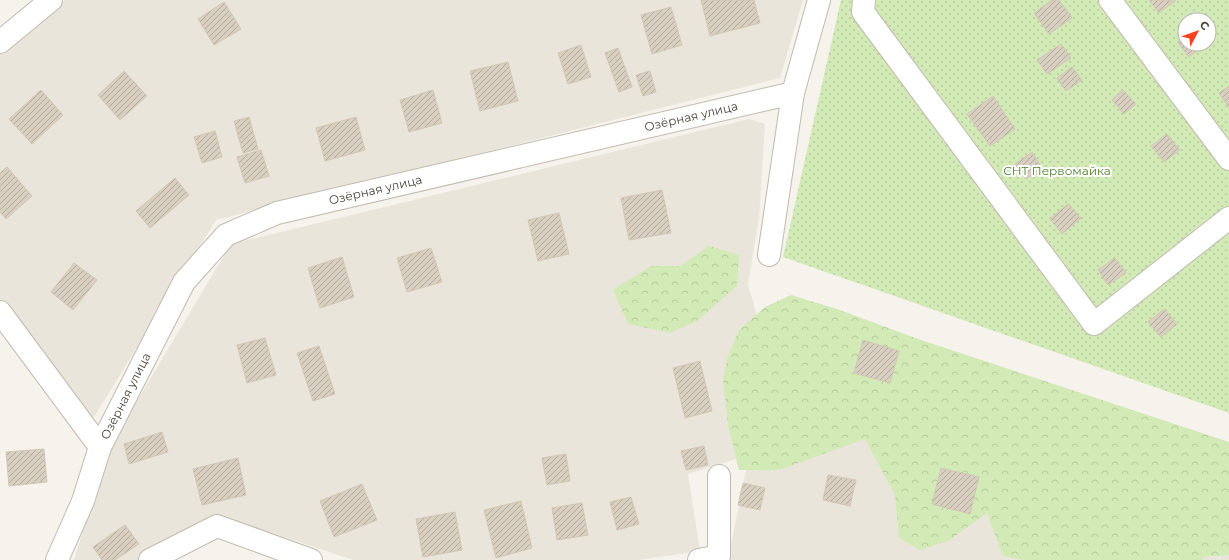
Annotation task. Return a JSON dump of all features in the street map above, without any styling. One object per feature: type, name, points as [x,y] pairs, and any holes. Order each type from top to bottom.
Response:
[{"type":"street","points":[[0,42],[50,0]]},
{"type":"street","points":[[769,256],[793,93],[820,0]]},
{"type":"street","points":[[864,0],[862,12],[1094,324],[1229,218]]},
{"type":"street","points":[[1110,0],[1229,159]]},
{"type":"street","name":"Озёрная улица","points":[[57,560],[83,501],[100,447],[184,282],[226,235],[277,213],[793,93]]},
{"type":"street","points":[[0,312],[100,447]]},
{"type":"street","points":[[698,560],[719,556],[719,476]]},
{"type":"street","points":[[150,560],[216,526],[311,560]]},
{"type":"shaded area","points":[[65,0],[803,0],[780,78],[216,220],[92,420],[0,300],[0,54]]},
{"type":"shaded area","points":[[749,119],[765,124],[759,218],[748,284],[762,334],[1229,446],[1229,560],[728,560],[749,455],[688,474],[700,551],[639,560],[353,560],[218,515],[145,560],[74,560],[107,451],[231,244]]},
{"type":"green space","name":"СНТ Первомайка","points":[[841,0],[1229,0],[1229,413],[783,257]]},
{"type":"green space","points":[[709,246],[739,255],[737,286],[697,321],[670,333],[628,324],[613,290],[651,266],[680,266]]},
{"type":"green space","points":[[791,295],[837,309],[921,340],[1229,442],[1229,555],[1204,557],[1202,560],[1024,560],[1003,556],[987,513],[948,541],[920,550],[899,538],[895,495],[865,439],[779,470],[739,470],[728,425],[723,379],[728,356],[739,330],[765,307]]},
{"type":"building","points":[[701,0],[754,0],[760,23],[710,36]]},
{"type":"building","points":[[1052,0],[1059,0],[1072,18],[1049,34],[1034,13]]},
{"type":"building","points":[[1149,0],[1175,0],[1175,1],[1159,13]]},
{"type":"building","points":[[224,2],[241,29],[214,45],[198,19]]},
{"type":"building","points":[[671,7],[682,45],[652,54],[641,15]]},
{"type":"building","points":[[1061,44],[1071,58],[1047,74],[1037,60]]},
{"type":"building","points":[[581,45],[591,77],[568,84],[558,53]]},
{"type":"building","points":[[618,48],[632,87],[619,92],[605,53]]},
{"type":"building","points":[[1185,52],[1196,52],[1189,57]]},
{"type":"building","points":[[508,62],[518,101],[480,111],[470,71]]},
{"type":"building","points":[[1072,67],[1082,80],[1066,91],[1057,78]]},
{"type":"building","points":[[124,71],[147,96],[120,120],[98,95]]},
{"type":"building","points":[[650,71],[656,92],[643,96],[636,75]]},
{"type":"building","points":[[1229,86],[1229,108],[1219,93]]},
{"type":"building","points":[[41,90],[63,115],[32,144],[9,119]]},
{"type":"building","points":[[433,90],[442,123],[409,132],[400,100]]},
{"type":"building","points":[[1123,90],[1136,104],[1124,114],[1112,100]]},
{"type":"building","points":[[993,96],[1015,129],[990,146],[967,114]]},
{"type":"building","points":[[249,117],[258,149],[243,153],[234,121]]},
{"type":"building","points":[[356,117],[365,150],[325,161],[316,128]]},
{"type":"building","points":[[215,131],[222,157],[202,163],[194,137]]},
{"type":"building","points":[[1167,134],[1180,150],[1164,162],[1151,146]]},
{"type":"building","points":[[261,150],[269,176],[245,183],[237,157]]},
{"type":"building","points":[[1032,152],[1042,168],[1026,179],[1015,164]]},
{"type":"building","points":[[7,167],[32,196],[6,219],[0,212],[0,173]]},
{"type":"building","points":[[175,178],[189,195],[150,228],[136,211]]},
{"type":"building","points":[[662,190],[671,233],[629,240],[621,198]]},
{"type":"building","points":[[1068,204],[1081,218],[1062,234],[1050,219]]},
{"type":"building","points":[[559,213],[569,254],[538,261],[528,220]]},
{"type":"building","points":[[431,248],[442,282],[407,292],[397,258]]},
{"type":"building","points":[[342,257],[354,297],[320,308],[308,268]]},
{"type":"building","points":[[1115,258],[1126,273],[1108,285],[1098,270]]},
{"type":"building","points":[[74,263],[97,280],[73,310],[51,292]]},
{"type":"building","points":[[1164,309],[1177,324],[1161,337],[1148,322]]},
{"type":"building","points":[[265,338],[276,375],[247,383],[237,345]]},
{"type":"building","points":[[863,340],[899,351],[890,383],[854,373]]},
{"type":"building","points":[[319,346],[335,394],[313,401],[297,353]]},
{"type":"building","points":[[700,361],[712,411],[685,418],[673,368]]},
{"type":"building","points":[[162,432],[168,452],[129,464],[124,444]]},
{"type":"building","points":[[704,446],[708,465],[686,470],[681,451]]},
{"type":"building","points":[[44,449],[47,482],[9,486],[6,452]]},
{"type":"building","points":[[566,454],[570,481],[547,485],[542,458]]},
{"type":"building","points":[[238,458],[246,495],[202,505],[193,469]]},
{"type":"building","points":[[941,468],[979,477],[970,514],[932,504]]},
{"type":"building","points":[[828,475],[856,480],[850,506],[823,500]]},
{"type":"building","points":[[743,483],[765,488],[760,510],[738,505]]},
{"type":"building","points":[[362,484],[377,520],[334,537],[320,501]]},
{"type":"building","points":[[631,497],[639,524],[617,530],[610,502]]},
{"type":"building","points":[[521,501],[532,548],[496,558],[484,510]]},
{"type":"building","points":[[582,503],[588,535],[557,540],[552,508]]},
{"type":"building","points":[[455,512],[462,550],[423,557],[416,519]]},
{"type":"building","points":[[125,525],[139,544],[115,560],[102,560],[93,547]]}]
